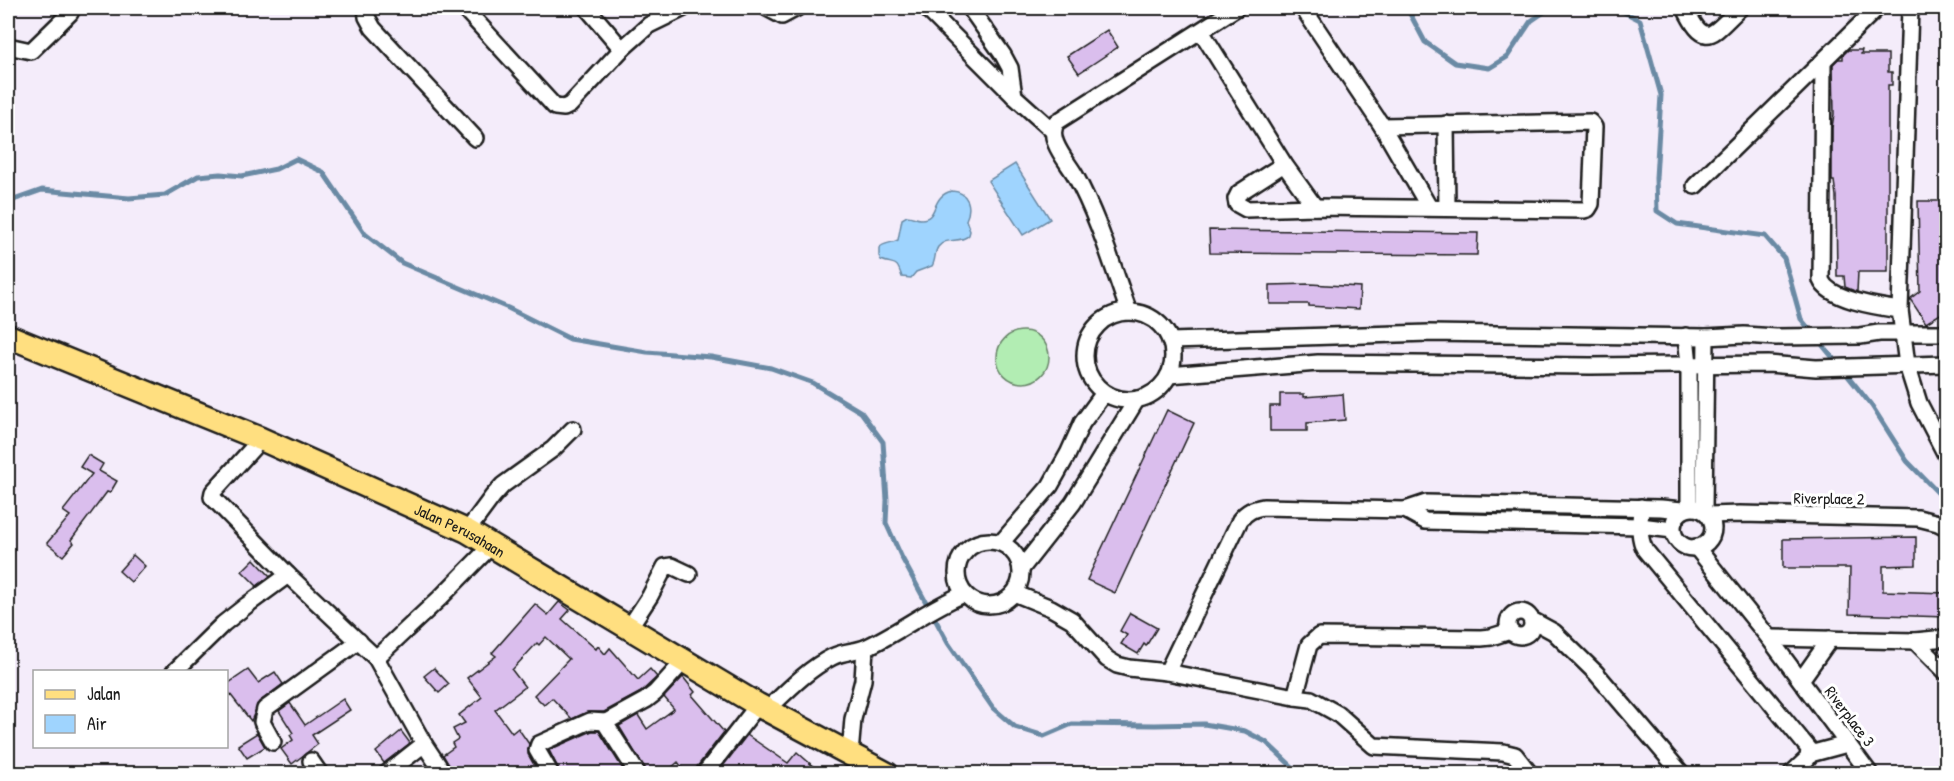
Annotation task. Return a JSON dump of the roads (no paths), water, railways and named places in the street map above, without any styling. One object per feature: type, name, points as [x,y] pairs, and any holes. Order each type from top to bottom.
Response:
[{"type":"main road","name":"Jalan Perusahaan","points":[[8,336],[261,439],[467,531],[763,707],[887,774]]},
{"type":"street","points":[[8,46],[32,51],[70,13],[72,8]]},
{"type":"street","points":[[366,8],[367,17],[373,28],[475,138]]},
{"type":"street","points":[[464,8],[555,107],[564,108],[570,105],[622,48],[649,25],[684,8]]},
{"type":"street","points":[[587,8],[622,48]]},
{"type":"street","points":[[767,8],[782,16],[797,8]]},
{"type":"street","points":[[926,8],[1014,96],[1053,130],[1056,143],[1075,174],[1096,217],[1129,312]]},
{"type":"street","points":[[970,8],[1010,68],[1014,96]]},
{"type":"street","points":[[1053,130],[1057,122],[1236,8]]},
{"type":"street","points":[[1302,8],[1382,126],[1429,207]]},
{"type":"street","points":[[1685,8],[1694,27],[1706,34],[1716,30],[1740,8]]},
{"type":"street","points":[[1695,186],[1877,8]]},
{"type":"street","points":[[1910,8],[1900,310],[1907,366],[1919,403],[1947,455]]},
{"type":"street","points":[[1201,31],[1284,164],[1315,207]]},
{"type":"street","points":[[1823,62],[1821,280],[1828,290],[1840,295],[1900,310]]},
{"type":"street","points":[[1284,164],[1239,193],[1236,199],[1237,204],[1246,208],[1429,207],[1584,210],[1588,209],[1592,202],[1594,127],[1588,122],[1382,126]]},
{"type":"street","points":[[1446,124],[1447,208]]},
{"type":"street","points":[[1129,312],[1142,314],[1154,320],[1170,340],[1173,352],[1169,375],[1157,390],[1148,396],[1125,400],[1104,393],[1097,387],[1087,371],[1085,352],[1090,335],[1102,321],[1119,313],[1129,312]]},
{"type":"street","points":[[1170,340],[1429,333],[1706,337],[1947,333]]},
{"type":"street","points":[[1686,336],[1696,511]]},
{"type":"street","points":[[1696,511],[1706,337]]},
{"type":"street","points":[[1169,375],[1318,363],[1580,366],[1706,363],[1768,364],[1816,368],[1947,364]]},
{"type":"street","points":[[1000,543],[1050,486],[1082,423],[1104,393]]},
{"type":"street","points":[[1021,569],[1073,503],[1137,399]]},
{"type":"street","points":[[467,531],[503,485],[553,449],[573,429]]},
{"type":"street","points":[[261,439],[212,495],[215,501],[288,575],[376,658],[424,744],[444,774]]},
{"type":"street","name":"Riverplace 2","points":[[1405,510],[1426,503],[1641,507],[1740,514],[1918,518],[1947,527]]},
{"type":"street","points":[[1641,507],[1640,526],[1645,550],[1809,749],[1808,758],[1791,774]]},
{"type":"street","points":[[1167,672],[1220,559],[1245,514],[1255,508],[1405,510],[1425,521],[1640,526],[1673,530]]},
{"type":"street","points":[[1696,511],[1712,522],[1712,535],[1708,541],[1696,548],[1683,546],[1678,542],[1673,523],[1696,511]]},
{"type":"street","points":[[985,541],[1000,543],[1014,553],[1021,569],[1020,582],[1006,601],[995,605],[973,602],[960,588],[956,573],[960,558],[964,551],[978,543],[985,541]]},
{"type":"street","points":[[376,658],[492,545]]},
{"type":"street","name":"Riverplace 3","points":[[1696,548],[1769,638],[1870,774]]},
{"type":"street","points":[[629,628],[650,596],[665,567],[672,566],[689,574]]},
{"type":"street","points":[[176,670],[223,624],[288,575]]},
{"type":"street","points":[[1014,593],[1051,608],[1072,620],[1111,662],[1129,668],[1167,672],[1311,699],[1338,714],[1374,746],[1503,752],[1515,755],[1530,774]]},
{"type":"street","points":[[704,774],[763,707],[818,666],[844,652],[865,648],[964,594]]},
{"type":"street","points":[[1295,697],[1309,645],[1319,636],[1481,638],[1497,636],[1510,631],[1517,636],[1526,634],[1531,629],[1532,620],[1554,632],[1596,673],[1683,774]]},
{"type":"street","points":[[1769,638],[1915,641],[1947,638]]},
{"type":"street","points":[[1800,680],[1830,639]]},
{"type":"street","points":[[273,742],[262,722],[265,709],[359,641]]},
{"type":"street","points":[[1915,641],[1947,672]]},
{"type":"street","points":[[850,754],[853,719],[863,680],[865,648]]},
{"type":"street","points":[[551,774],[537,750],[539,744],[591,721],[606,722],[646,700],[684,661]]},
{"type":"street","points":[[606,722],[638,774]]},
{"type":"street","points":[[386,774],[424,744]]},
{"type":"street","points":[[1810,753],[1847,744]]},
{"type":"water","points":[[1015,164],[1050,219],[1023,235],[988,181]]},
{"type":"water","points":[[952,191],[962,194],[968,201],[969,210],[966,220],[969,235],[966,238],[941,244],[937,249],[932,266],[916,272],[911,278],[902,277],[897,265],[881,260],[879,248],[898,240],[902,219],[907,216],[927,218],[940,197]]},
{"type":"waterway","points":[[1407,8],[1425,42],[1455,63],[1489,68],[1507,57],[1531,21],[1550,8]]},
{"type":"waterway","points":[[1616,8],[1640,20],[1661,95],[1656,178],[1657,211],[1677,224],[1765,236],[1784,258],[1801,319],[1838,364]]},
{"type":"waterway","points":[[8,202],[42,190],[129,198],[165,195],[198,176],[220,174],[242,176],[276,169],[296,159],[323,172],[365,234],[402,263],[508,308],[570,339],[647,352],[711,357],[771,368],[813,383],[861,412],[883,442],[887,500],[886,523],[902,558],[948,643],[993,708],[1015,727],[1044,736],[1072,724],[1204,724],[1245,731],[1266,742],[1300,774]]},
{"type":"waterway","points":[[1844,371],[1872,406],[1907,461],[1946,501]]}]
